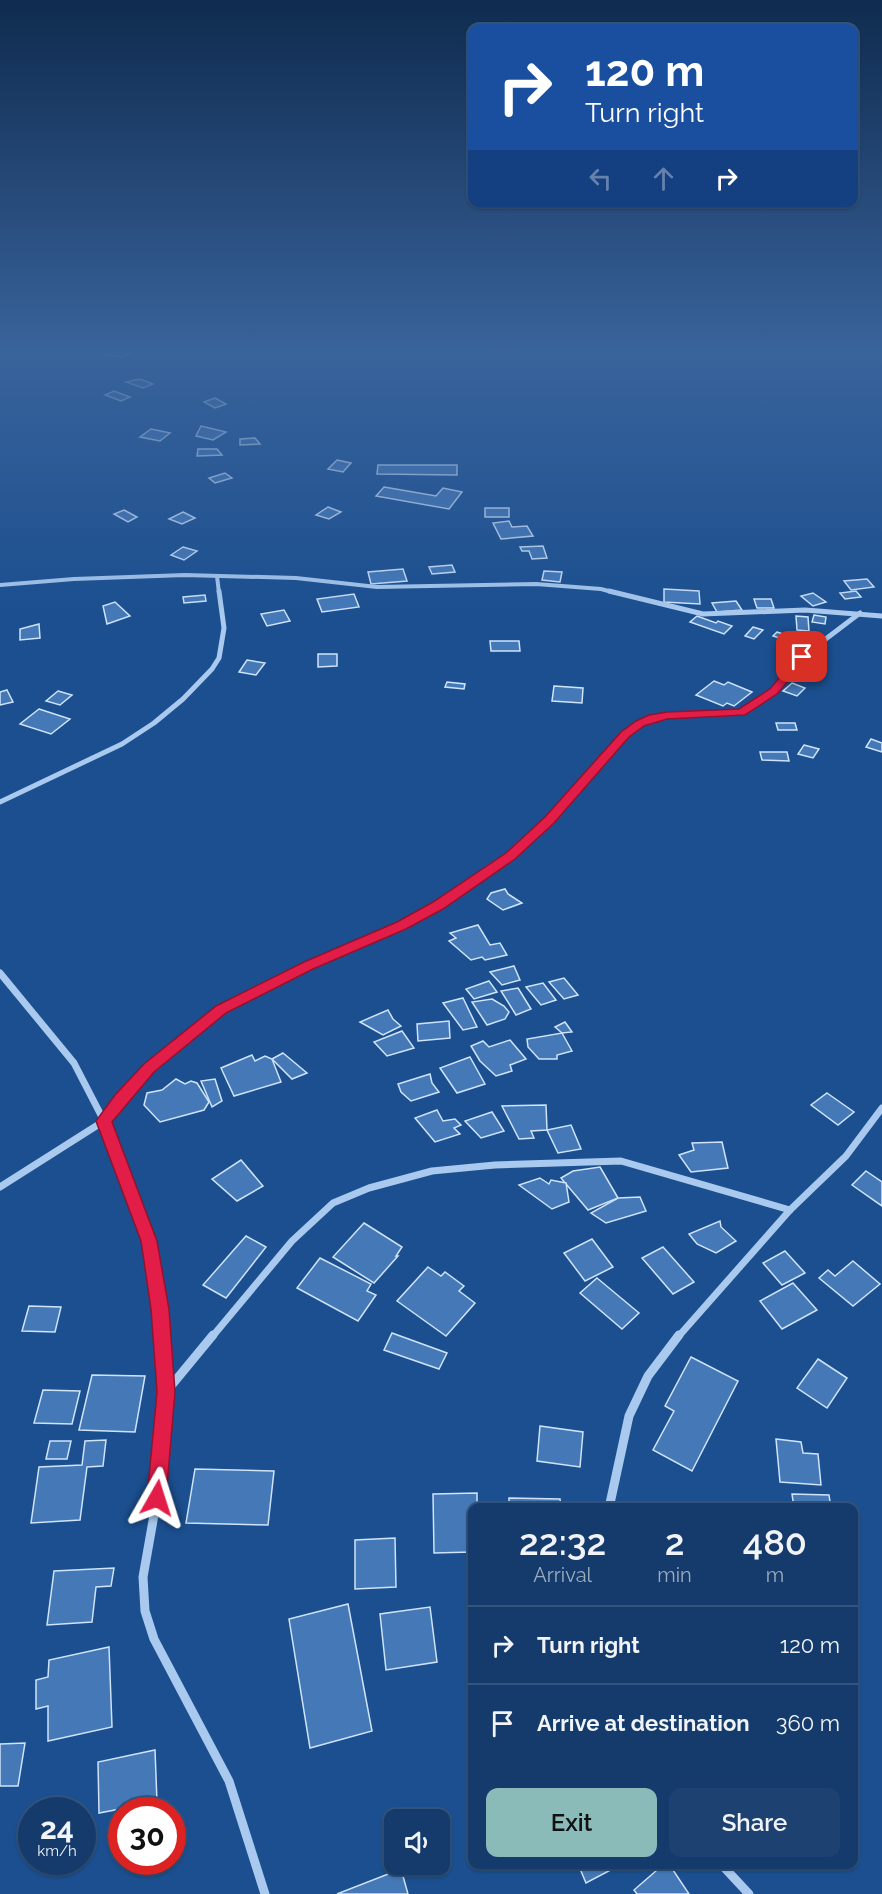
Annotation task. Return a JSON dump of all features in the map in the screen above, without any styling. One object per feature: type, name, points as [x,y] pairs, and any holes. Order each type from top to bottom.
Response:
[{"type":"street","points":[[0,585],[114,576],[296,578],[377,587],[495,582],[601,589],[703,614],[805,610],[882,616]]},
{"type":"street","points":[[0,802],[15,791],[72,769],[111,749],[156,722],[184,699],[219,659],[224,624],[217,576]]},
{"type":"street","points":[[0,1187],[104,1121],[149,1068],[221,1009],[309,965],[402,926],[438,905],[510,856],[549,820],[617,743],[640,724],[667,715],[741,712],[774,691],[802,657],[860,613]]},
{"type":"street","points":[[0,973],[74,1063],[104,1121],[149,1241],[160,1309],[166,1392],[157,1498],[143,1577],[145,1611],[154,1639],[229,1781],[265,1894]]},
{"type":"street","points":[[610,1503],[629,1416],[648,1376],[679,1335],[790,1210],[846,1156],[882,1108]]},
{"type":"street","points":[[166,1392],[292,1241],[333,1203],[369,1188],[432,1171],[495,1165],[621,1161],[790,1210]]},
{"type":"street","points":[[726,1869],[749,1894]]},
{"type":"building","points":[[141,436],[166,436],[160,441]]},
{"type":"building","points":[[198,436],[219,436],[213,440]]},
{"type":"building","points":[[255,438],[260,444],[240,445],[240,439]]},
{"type":"building","points":[[198,449],[217,449],[222,455],[197,456]]},
{"type":"building","points":[[337,460],[351,463],[343,472],[328,469]]},
{"type":"building","points":[[378,465],[457,465],[457,475],[377,474]]},
{"type":"building","points":[[225,473],[232,478],[215,483],[209,478]]},
{"type":"building","points":[[384,487],[436,496],[443,488],[462,492],[449,509],[376,496]]},
{"type":"building","points":[[328,507],[341,512],[329,519],[316,515]]},
{"type":"building","points":[[485,508],[509,508],[509,517],[485,517]]},
{"type":"building","points":[[124,510],[137,517],[128,522],[114,514]]},
{"type":"building","points":[[183,512],[195,518],[182,524],[169,519]]},
{"type":"building","points":[[509,521],[512,527],[527,526],[533,536],[501,539],[493,523]]},
{"type":"building","points":[[543,546],[547,558],[532,559],[529,551],[522,551],[520,547]]},
{"type":"building","points":[[183,547],[197,551],[184,560],[171,555]]},
{"type":"building","points":[[452,565],[455,572],[432,574],[429,567]]},
{"type":"building","points":[[403,569],[407,581],[371,584],[368,572]]},
{"type":"building","points":[[544,571],[562,572],[560,582],[542,580]]},
{"type":"building","points":[[867,579],[874,587],[851,590],[844,581]]},
{"type":"building","points":[[664,589],[699,591],[700,604],[664,602]]},
{"type":"building","points":[[856,591],[861,597],[845,599],[840,593]]},
{"type":"building","points":[[813,593],[826,602],[813,606],[801,596]]},
{"type":"building","points":[[354,594],[359,607],[322,612],[317,599]]},
{"type":"building","points":[[205,595],[206,601],[184,603],[183,597]]},
{"type":"building","points":[[754,599],[771,599],[774,608],[757,608]]},
{"type":"building","points":[[736,601],[742,610],[717,612],[712,603]]},
{"type":"building","points":[[115,602],[130,616],[107,624],[103,606]]},
{"type":"building","points":[[284,610],[290,621],[267,626],[261,614]]},
{"type":"building","points":[[814,615],[826,617],[825,624],[812,622]]},
{"type":"building","points":[[697,616],[732,626],[724,634],[690,622]]},
{"type":"building","points":[[796,616],[808,617],[809,631],[797,630]]},
{"type":"building","points":[[39,624],[40,638],[20,640],[20,629]]},
{"type":"building","points":[[753,627],[763,630],[754,639],[745,636]]},
{"type":"building","points":[[777,632],[798,639],[794,643],[773,636]]},
{"type":"building","points":[[490,641],[519,641],[520,651],[491,651]]},
{"type":"building","points":[[318,654],[337,654],[337,666],[318,667]]},
{"type":"building","points":[[247,660],[265,663],[256,675],[239,672]]},
{"type":"building","points":[[714,681],[724,685],[728,682],[752,692],[734,706],[727,703],[723,706],[696,695]]},
{"type":"building","points":[[447,682],[465,684],[464,689],[445,687]]},
{"type":"building","points":[[792,683],[805,688],[797,696],[783,691]]},
{"type":"building","points":[[554,686],[583,688],[582,703],[552,701]]},
{"type":"building","points":[[7,690],[13,702],[0,705],[0,692]]},
{"type":"building","points":[[58,691],[72,695],[60,705],[46,701]]},
{"type":"building","points":[[39,709],[70,719],[51,734],[20,724]]},
{"type":"building","points":[[776,723],[795,723],[797,730],[778,730]]},
{"type":"building","points":[[871,739],[882,743],[882,752],[866,747]]},
{"type":"building","points":[[804,745],[819,749],[813,758],[798,754]]},
{"type":"building","points":[[760,752],[787,752],[789,761],[762,760]]},
{"type":"building","points":[[505,889],[508,894],[522,903],[503,910],[487,899],[491,893]]},
{"type":"building","points":[[478,925],[490,945],[500,943],[507,955],[485,960],[482,957],[471,960],[449,941],[456,938],[450,933]]},
{"type":"building","points":[[514,966],[520,980],[502,985],[490,972]]},
{"type":"building","points":[[564,978],[578,995],[564,999],[549,982]]},
{"type":"building","points":[[489,981],[497,992],[474,999],[466,989]]},
{"type":"building","points":[[543,983],[556,1000],[541,1005],[526,987]]},
{"type":"building","points":[[518,988],[531,1009],[516,1015],[501,991]]},
{"type":"building","points":[[463,998],[477,1027],[463,1030],[443,1003]]},
{"type":"building","points":[[492,999],[509,1012],[505,1019],[487,1025],[472,1002]]},
{"type":"building","points":[[388,1010],[401,1026],[383,1035],[360,1022]]},
{"type":"building","points":[[449,1021],[450,1038],[418,1041],[417,1024]]},
{"type":"building","points":[[565,1022],[572,1032],[562,1033],[555,1027]]},
{"type":"building","points":[[402,1031],[414,1048],[387,1056],[374,1042]]},
{"type":"building","points":[[562,1033],[572,1051],[557,1055],[557,1059],[539,1059],[528,1047],[527,1039]]},
{"type":"building","points":[[510,1040],[526,1059],[510,1065],[512,1071],[496,1076],[480,1061],[471,1046],[483,1041],[489,1047]]},
{"type":"building","points":[[283,1053],[307,1073],[292,1079],[272,1059]]},
{"type":"building","points":[[252,1055],[255,1061],[265,1056],[272,1059],[281,1082],[234,1096],[221,1068]]},
{"type":"building","points":[[470,1057],[485,1084],[457,1093],[440,1068]]},
{"type":"building","points":[[430,1074],[432,1083],[439,1092],[411,1101],[401,1092],[398,1084]]},
{"type":"building","points":[[176,1079],[185,1084],[191,1081],[197,1083],[209,1102],[204,1110],[160,1122],[144,1105],[147,1093],[162,1090]]},
{"type":"building","points":[[215,1079],[222,1101],[212,1107],[201,1081]]},
{"type":"building","points":[[827,1093],[854,1112],[838,1125],[811,1105]]},
{"type":"building","points":[[546,1105],[547,1130],[531,1131],[534,1138],[519,1139],[502,1106]]},
{"type":"building","points":[[437,1110],[443,1121],[455,1119],[461,1125],[454,1128],[460,1134],[435,1142],[415,1118]]},
{"type":"building","points":[[492,1112],[504,1131],[481,1138],[465,1121]]},
{"type":"building","points":[[571,1125],[581,1149],[558,1153],[547,1130]]},
{"type":"building","points":[[722,1142],[728,1168],[691,1172],[679,1155],[694,1150],[692,1143]]},
{"type":"building","points":[[241,1160],[263,1186],[237,1201],[212,1179]]},
{"type":"building","points":[[600,1167],[618,1198],[588,1210],[561,1178],[573,1171]]},
{"type":"building","points":[[866,1171],[882,1182],[882,1206],[852,1185]]},
{"type":"building","points":[[540,1178],[549,1184],[551,1180],[566,1183],[569,1202],[552,1209],[519,1185]]},
{"type":"building","points":[[640,1197],[646,1211],[606,1223],[591,1213],[618,1198]]},
{"type":"building","points":[[720,1221],[721,1227],[736,1241],[716,1253],[697,1244],[689,1234]]},
{"type":"building","points":[[364,1223],[402,1247],[396,1256],[398,1256],[374,1283],[333,1257]]},
{"type":"building","points":[[246,1236],[266,1247],[226,1298],[203,1285]]},
{"type":"building","points":[[592,1239],[613,1267],[585,1281],[564,1253]]},
{"type":"building","points":[[663,1247],[694,1282],[673,1294],[642,1258]]},
{"type":"building","points":[[785,1251],[805,1273],[782,1285],[763,1263]]},
{"type":"building","points":[[320,1258],[371,1284],[367,1291],[376,1295],[358,1321],[297,1288]]},
{"type":"building","points":[[853,1261],[880,1284],[853,1306],[819,1278],[828,1270],[835,1276]]},
{"type":"building","points":[[428,1267],[441,1276],[445,1272],[464,1286],[459,1291],[475,1303],[446,1336],[397,1301]]},
{"type":"building","points":[[597,1278],[639,1313],[622,1329],[580,1293]]},
{"type":"building","points":[[793,1283],[817,1310],[782,1329],[760,1301]]},
{"type":"building","points":[[29,1306],[61,1307],[55,1332],[22,1331]]},
{"type":"building","points":[[392,1333],[447,1353],[439,1369],[384,1350]]},
{"type":"building","points":[[691,1357],[738,1381],[692,1471],[653,1450],[674,1411],[665,1406]]},
{"type":"building","points":[[818,1359],[847,1378],[827,1408],[797,1388]]},
{"type":"building","points":[[92,1375],[145,1376],[135,1432],[79,1430]]},
{"type":"building","points":[[43,1390],[80,1391],[72,1424],[34,1423]]},
{"type":"building","points":[[540,1426],[583,1432],[580,1467],[537,1461]]},
{"type":"building","points":[[776,1439],[801,1442],[803,1453],[818,1454],[821,1485],[780,1482]]},
{"type":"building","points":[[106,1440],[103,1466],[87,1467],[80,1520],[31,1523],[39,1467],[82,1465],[85,1441]]},
{"type":"building","points":[[50,1441],[71,1441],[67,1459],[46,1459]]},
{"type":"building","points":[[195,1469],[274,1471],[268,1525],[186,1523]]},
{"type":"building","points":[[477,1493],[477,1503],[468,1503],[468,1552],[434,1553],[433,1494]]},
{"type":"building","points":[[792,1494],[829,1495],[830,1503],[793,1503]]},
{"type":"building","points":[[509,1498],[560,1499],[560,1503],[509,1503]]},
{"type":"building","points":[[395,1538],[396,1587],[355,1589],[355,1540]]},
{"type":"building","points":[[114,1568],[111,1586],[96,1587],[92,1622],[47,1625],[54,1571]]},
{"type":"building","points":[[348,1604],[372,1731],[310,1748],[289,1619]]},
{"type":"building","points":[[430,1607],[437,1662],[386,1670],[380,1614]]},
{"type":"building","points":[[109,1647],[112,1727],[48,1741],[48,1706],[36,1709],[36,1680],[48,1677],[49,1660]]},
{"type":"building","points":[[25,1743],[18,1786],[0,1786],[0,1744]]},
{"type":"building","points":[[155,1750],[157,1797],[108,1797],[108,1811],[99,1813],[98,1762]]},
{"type":"building","points":[[580,1869],[613,1869],[586,1883]]},
{"type":"building","points":[[658,1869],[672,1869],[689,1894],[637,1894],[634,1890]]},
{"type":"building","points":[[386,1875],[403,1875],[408,1894],[337,1894]]},
{"type":"route","points":[[157,1498],[166,1392],[160,1309],[149,1241],[104,1121],[120,1100],[149,1068],[221,1009],[309,965],[402,926],[438,905],[510,856],[549,820],[609,751],[640,724],[667,715],[741,712],[774,691],[802,657]]}]
